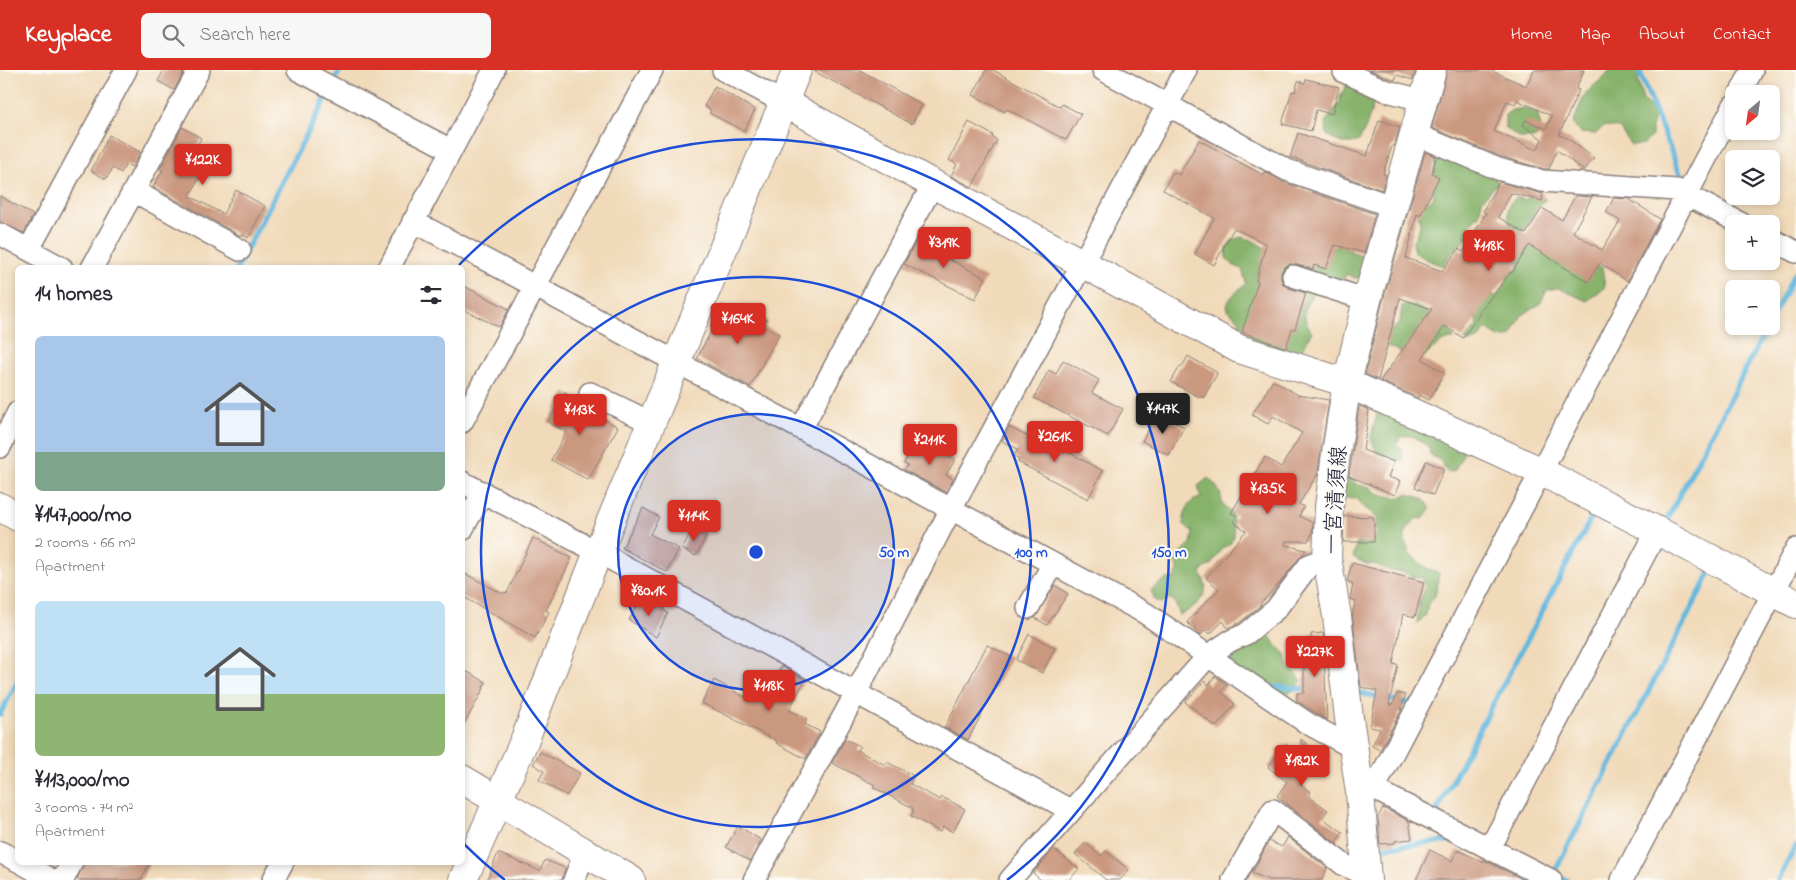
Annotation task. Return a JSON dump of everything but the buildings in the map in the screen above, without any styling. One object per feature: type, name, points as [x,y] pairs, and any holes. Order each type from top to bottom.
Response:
[{"type":"street","points":[[29,249],[126,70]]},
{"type":"street","points":[[94,265],[199,70]]},
{"type":"street","points":[[298,70],[451,150]]},
{"type":"street","points":[[391,265],[494,70]]},
{"type":"street","points":[[465,416],[652,70]]},
{"type":"street","points":[[723,70],[1239,349],[1347,383],[1540,471],[1784,598]]},
{"type":"street","points":[[463,880],[525,739],[598,552],[797,70]]},
{"type":"street","points":[[1103,70],[1287,170],[1394,207]]},
{"type":"street","points":[[754,880],[856,693],[951,509],[1186,70]]},
{"type":"street","name":"一宮清須線","points":[[1367,878],[1367,790],[1353,748],[1337,616],[1327,558],[1329,507],[1347,383],[1367,300],[1425,101],[1432,70]]},
{"type":"street","points":[[1744,85],[1752,70]]},
{"type":"street","points":[[1344,72],[1387,91],[1425,101]]},
{"type":"street","points":[[1551,880],[1490,848],[1367,790],[1540,471],[1725,122]]},
{"type":"street","points":[[1415,134],[1498,169],[1542,180],[1677,190],[1725,215]]},
{"type":"street","points":[[801,429],[932,184]]},
{"type":"street","points":[[134,191],[240,250]]},
{"type":"street","points":[[413,222],[1145,613],[1307,723],[1353,748]]},
{"type":"street","points":[[0,234],[57,265]]},
{"type":"street","points":[[1780,244],[1796,252]]},
{"type":"street","points":[[1293,276],[1367,300]]},
{"type":"street","points":[[590,393],[652,423]]},
{"type":"street","points":[[0,447],[15,418]]},
{"type":"street","points":[[465,483],[598,552],[1070,810]]},
{"type":"street","points":[[465,525],[483,492]]},
{"type":"street","points":[[0,507],[15,515]]},
{"type":"street","points":[[1490,848],[1657,531]]},
{"type":"street","points":[[1622,880],[1784,598],[1796,549]]},
{"type":"street","points":[[1010,880],[1209,655],[1230,641],[1246,634],[1276,608],[1309,565],[1327,558]]},
{"type":"street","points":[[1028,608],[1053,564]]},
{"type":"street","points":[[465,781],[631,880]]},
{"type":"street","points":[[1233,880],[1273,810],[1344,865],[1367,878]]},
{"type":"street","points":[[0,852],[15,860]]},
{"type":"street","points":[[574,880],[585,852]]},
{"type":"street","points":[[24,865],[52,880]]},
{"type":"street","points":[[63,880],[70,865]]},
{"type":"street","points":[[273,880],[281,865]]},
{"type":"green space","points":[[1610,70],[1643,70],[1638,80],[1643,100],[1657,113],[1652,123],[1652,136],[1644,144],[1631,145],[1619,128],[1604,126],[1596,134],[1581,133],[1573,124],[1586,94]]},
{"type":"green space","points":[[1347,85],[1376,97],[1359,141],[1345,143],[1339,142],[1327,135],[1326,121],[1339,104],[1341,94]]},
{"type":"green space","points":[[1524,108],[1537,113],[1541,126],[1536,138],[1520,138],[1505,128],[1505,115],[1512,110]]},
{"type":"green space","points":[[1437,154],[1491,169],[1498,183],[1482,200],[1479,215],[1470,224],[1467,238],[1452,253],[1443,266],[1414,252],[1413,241],[1420,227],[1418,209],[1434,198],[1433,183]]},
{"type":"green space","points":[[1537,196],[1546,199],[1537,207],[1521,234],[1511,230],[1508,212],[1513,200],[1517,197],[1524,200]]},
{"type":"green space","points":[[1241,237],[1252,240],[1270,251],[1326,255],[1336,247],[1341,246],[1356,254],[1367,256],[1364,277],[1355,278],[1347,274],[1339,285],[1313,293],[1305,308],[1306,321],[1312,332],[1295,361],[1237,337],[1237,328],[1240,321],[1228,310],[1227,304],[1246,283],[1242,269],[1233,265],[1226,258],[1227,248],[1232,240]]},
{"type":"green space","points":[[1539,244],[1602,267],[1605,287],[1587,301],[1558,288],[1547,290],[1540,304],[1521,316],[1511,336],[1500,338],[1486,329],[1479,338],[1470,343],[1465,340],[1477,326],[1476,312],[1481,296],[1497,296],[1504,287],[1508,275],[1518,268],[1521,254],[1530,247]]},
{"type":"green space","points":[[1413,305],[1442,322],[1454,339],[1449,339],[1439,344],[1417,364],[1405,359],[1399,351],[1385,345],[1389,334],[1400,322],[1402,306]]},
{"type":"green space","points":[[1385,407],[1461,445],[1464,453],[1454,471],[1447,472],[1440,461],[1430,455],[1429,447],[1412,436],[1404,436],[1396,443],[1402,449],[1403,461],[1377,453],[1371,438],[1377,413]]},
{"type":"green space","points":[[1208,478],[1218,489],[1222,503],[1230,511],[1234,536],[1230,544],[1222,548],[1211,565],[1203,569],[1201,575],[1205,588],[1201,599],[1192,608],[1180,615],[1174,600],[1167,599],[1162,603],[1155,600],[1151,590],[1166,579],[1175,579],[1178,570],[1173,559],[1191,544],[1193,532],[1183,524],[1186,511],[1193,501],[1201,498],[1198,486]]},
{"type":"green space","points":[[1341,479],[1349,479],[1358,485],[1370,487],[1377,493],[1398,499],[1406,494],[1418,497],[1423,499],[1428,505],[1430,509],[1423,519],[1416,518],[1405,535],[1405,543],[1409,554],[1428,569],[1439,573],[1435,596],[1428,604],[1426,615],[1417,624],[1419,604],[1426,585],[1423,578],[1413,577],[1403,572],[1391,571],[1374,564],[1366,564],[1353,557],[1357,543],[1368,544],[1377,535],[1375,527],[1378,520],[1357,499],[1337,497]]},
{"type":"green space","points":[[1267,631],[1274,643],[1285,654],[1289,667],[1302,680],[1292,692],[1278,697],[1230,666],[1226,653],[1233,644],[1249,644],[1255,635]]},
{"type":"waterway","points":[[332,80],[334,81],[340,70]]},
{"type":"waterway","points":[[1639,70],[1684,184]]},
{"type":"waterway","points":[[239,265],[329,92]]},
{"type":"waterway","points":[[1780,302],[1796,272]]},
{"type":"waterway","points":[[1664,525],[1763,335]]},
{"type":"waterway","points":[[1439,814],[1436,812],[1596,509]]},
{"type":"waterway","points":[[1554,873],[1711,571]]},
{"type":"waterway","points":[[0,714],[15,686]]},
{"type":"waterway","points":[[1269,692],[1275,687],[1311,689]]},
{"type":"waterway","points":[[1352,691],[1411,704],[1412,701]]},
{"type":"waterway","points":[[1378,848],[1456,840]]},
{"type":"waterway","points":[[1778,880],[1796,846]]},
{"type":"waterway","points":[[1555,874],[1566,880]]}]
